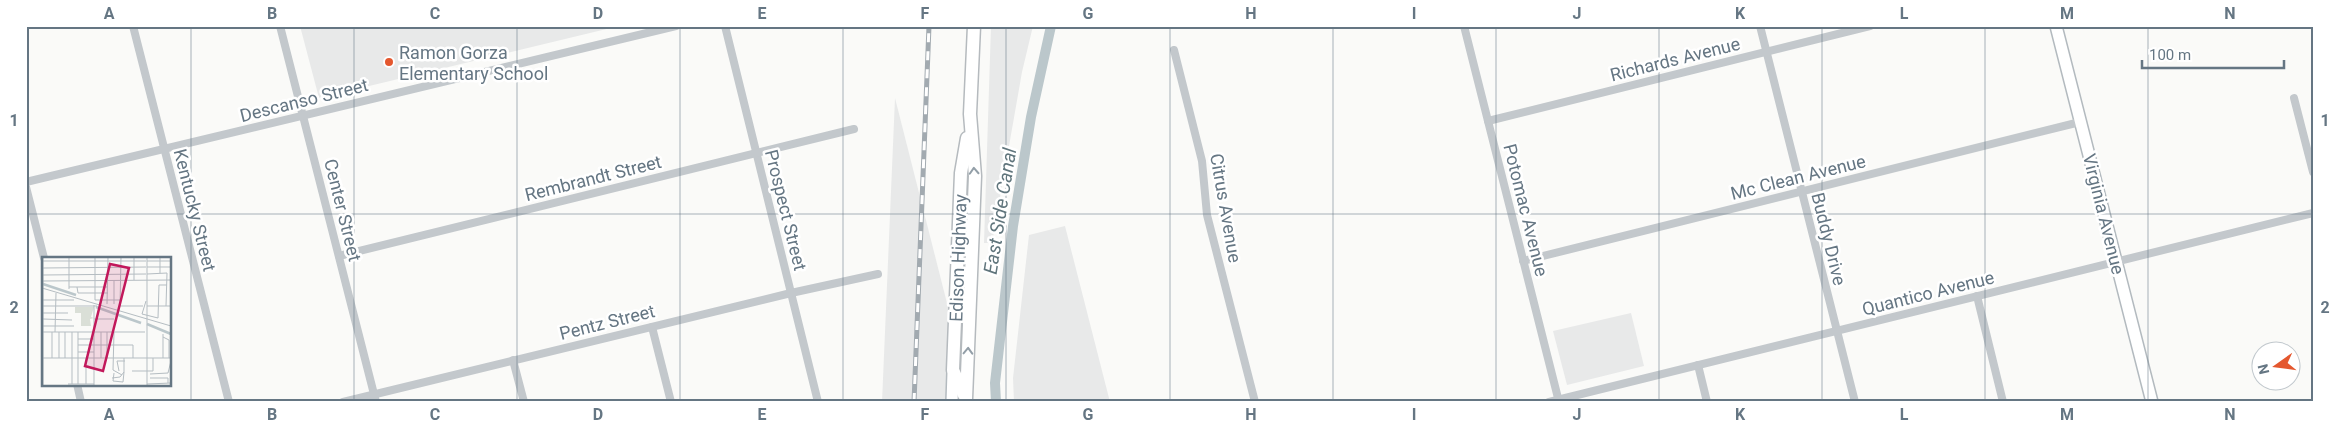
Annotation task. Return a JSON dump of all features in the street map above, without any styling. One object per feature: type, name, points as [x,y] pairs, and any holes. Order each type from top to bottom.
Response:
[{"type":"main road","name":"Edison Highway","points":[[953,370],[961,173],[970,114],[974,26]]},
{"type":"main road","name":"Edison Highway","points":[[966,401],[975,176],[970,114]]},
{"type":"main road","points":[[953,370],[966,401]]},
{"type":"street","name":"Kentucky Street","points":[[133,26],[229,402]]},
{"type":"street","name":"Center Street","points":[[280,26],[375,398]]},
{"type":"street","name":"Descanso Street","points":[[26,182],[676,26]]},
{"type":"street","name":"Prospect Street","points":[[725,26],[818,402]]},
{"type":"street","name":"Potomac Avenue","points":[[1464,26],[1559,401]]},
{"type":"street","name":"Buddy Drive","points":[[1760,26],[1855,402]]},
{"type":"street","name":"Richards Avenue","points":[[1488,121],[1870,26]]},
{"type":"street","name":"Virginia Avenue","points":[[2056,26],[2152,402]]},
{"type":"street","name":"Citrus Avenue","points":[[1174,50],[1202,161],[1208,215],[1254,402]]},
{"type":"street","points":[[2294,98],[2313,172]]},
{"type":"street","name":"Mc Clean Avenue","points":[[1523,261],[2080,122]]},
{"type":"street","name":"Rembrandt Street","points":[[339,256],[854,129]]},
{"type":"street","points":[[26,187],[44,257]]},
{"type":"street","name":"Quantico Avenue","points":[[1550,402],[2313,213]]},
{"type":"street","name":"Pentz Street","points":[[343,402],[375,398],[513,360],[878,274]]},
{"type":"street","points":[[1977,296],[2003,402]]},
{"type":"street","points":[[652,326],[671,402]]},
{"type":"street","points":[[513,360],[524,402]]},
{"type":"street","points":[[1698,365],[1707,402]]},
{"type":"street","name":"Edison Highway","points":[[952,402],[953,370]]},
{"type":"street","points":[[77,386],[81,402]]},
{"type":"shaded area","name":"Ramon Gorza Elementary School","points":[[300,26],[619,26],[319,98]]},
{"type":"shaded area","points":[[991,26],[1033,26],[1022,72],[992,243],[984,243]]},
{"type":"shaded area","points":[[895,98],[950,315],[946,402],[882,402]]},
{"type":"shaded area","points":[[1065,226],[1110,402],[1014,402],[1013,378],[1029,235]]},
{"type":"shaded area","points":[[1631,313],[1644,366],[1567,385],[1553,331]]},
{"type":"waterway","name":"East Side Canal","points":[[996,402],[995,383],[1013,226],[1031,117],[1051,26]]},
{"type":"railway","points":[[914,402],[929,26]]},
{"type":"place","name":"Ramon Gorza Elementary School","points":[[389,62]]}]
